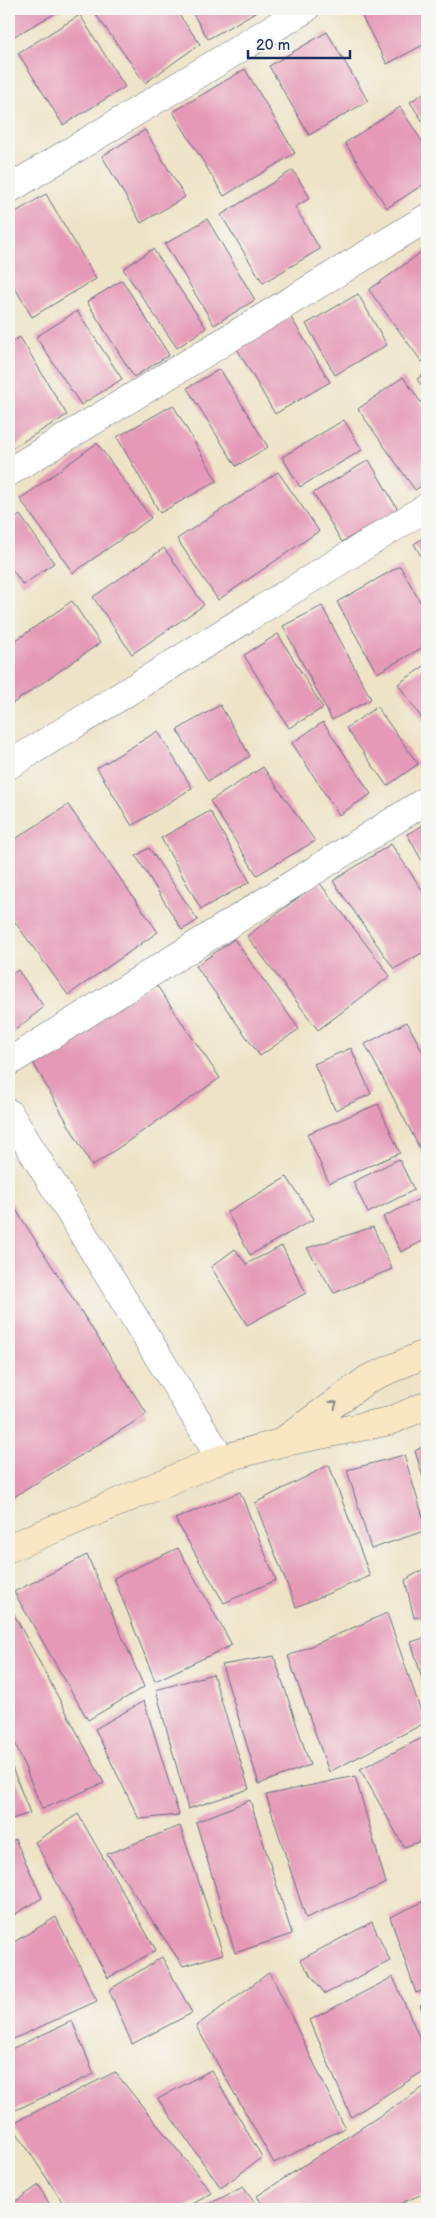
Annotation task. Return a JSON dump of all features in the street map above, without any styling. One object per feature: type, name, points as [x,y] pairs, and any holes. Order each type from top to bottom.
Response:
[{"type":"main road","points":[[280,1443],[368,1379],[427,1353]]},
{"type":"main road","points":[[9,1548],[221,1459],[280,1443],[390,1421],[427,1404]]},
{"type":"street","points":[[9,189],[305,9]]},
{"type":"street","points":[[9,472],[427,218]]},
{"type":"street","points":[[9,765],[427,506]]},
{"type":"street","points":[[9,1062],[427,800]]},
{"type":"street","points":[[9,1113],[221,1459]]},
{"type":"building","points":[[9,9],[63,9],[9,39]]},
{"type":"building","points":[[92,9],[175,9],[200,44],[145,83]]},
{"type":"building","points":[[190,9],[261,9],[208,39]]},
{"type":"building","points":[[358,9],[427,9],[427,43],[387,64]]},
{"type":"building","points":[[80,15],[125,87],[63,125],[18,53]]},
{"type":"building","points":[[327,32],[368,101],[309,135],[269,66]]},
{"type":"building","points":[[245,69],[295,153],[224,196],[173,112]]},
{"type":"building","points":[[427,91],[427,128],[410,102]]},
{"type":"building","points":[[400,107],[427,149],[427,182],[387,208],[345,143]]},
{"type":"building","points":[[145,130],[185,197],[141,223],[102,156]]},
{"type":"building","points":[[293,170],[310,198],[295,207],[320,249],[263,283],[221,215]]},
{"type":"building","points":[[46,194],[96,279],[32,317],[9,278],[9,216]]},
{"type":"building","points":[[207,219],[255,300],[214,325],[165,244]]},
{"type":"building","points":[[153,249],[206,328],[177,348],[123,269]]},
{"type":"building","points":[[426,249],[427,357],[422,362],[369,290]]},
{"type":"building","points":[[122,280],[169,355],[134,377],[87,302]]},
{"type":"building","points":[[358,294],[387,345],[335,375],[306,324]]},
{"type":"building","points":[[77,311],[122,379],[81,405],[36,337]]},
{"type":"building","points":[[290,316],[330,382],[275,414],[236,347]]},
{"type":"building","points":[[20,337],[67,415],[9,450],[9,344]]},
{"type":"building","points":[[220,369],[268,447],[236,466],[187,388]]},
{"type":"building","points":[[427,372],[427,393],[417,379]]},
{"type":"building","points":[[403,377],[427,411],[427,482],[415,490],[358,409]]},
{"type":"building","points":[[173,405],[217,481],[160,513],[117,437]]},
{"type":"building","points":[[344,420],[362,450],[300,487],[282,457]]},
{"type":"building","points":[[97,443],[151,518],[73,573],[20,499]]},
{"type":"building","points":[[369,460],[398,510],[342,542],[313,493]]},
{"type":"building","points":[[278,472],[319,531],[218,600],[177,539]]},
{"type":"building","points":[[20,515],[54,563],[23,585],[9,565],[9,523]]},
{"type":"building","points":[[427,535],[427,566],[414,544]]},
{"type":"building","points":[[164,548],[204,605],[132,654],[93,597]]},
{"type":"building","points":[[400,566],[427,614],[427,645],[377,673],[337,602]]},
{"type":"building","points":[[72,601],[100,643],[9,706],[9,645]]},
{"type":"building","points":[[322,606],[371,699],[332,720],[283,626]]},
{"type":"building","points":[[278,634],[323,708],[289,728],[244,655]]},
{"type":"building","points":[[427,664],[427,726],[398,684]]},
{"type":"building","points":[[220,705],[250,756],[208,781],[177,730]]},
{"type":"building","points":[[377,707],[418,764],[387,786],[346,728]]},
{"type":"building","points":[[323,722],[371,794],[339,815],[292,743]]},
{"type":"building","points":[[158,731],[192,788],[132,826],[97,768]]},
{"type":"building","points":[[263,767],[315,841],[257,875],[210,801]]},
{"type":"building","points":[[68,805],[158,932],[68,995],[9,914],[9,843]]},
{"type":"building","points":[[210,811],[250,882],[201,909],[161,838]]},
{"type":"building","points":[[427,823],[427,870],[407,834]]},
{"type":"building","points":[[391,844],[427,897],[427,950],[394,969],[333,881]]},
{"type":"building","points":[[149,848],[198,920],[182,930],[136,856]]},
{"type":"building","points":[[319,882],[390,976],[318,1030],[247,936]]},
{"type":"building","points":[[234,939],[299,1029],[260,1056],[196,966]]},
{"type":"building","points":[[18,970],[44,1007],[9,1035],[9,976]]},
{"type":"building","points":[[155,983],[220,1078],[92,1166],[31,1059]]},
{"type":"building","points":[[407,1022],[427,1060],[427,1162],[365,1044]]},
{"type":"building","points":[[351,1048],[371,1094],[335,1110],[314,1064]]},
{"type":"building","points":[[378,1104],[400,1153],[329,1183],[307,1134]]},
{"type":"building","points":[[399,1159],[414,1190],[368,1213],[353,1182]]},
{"type":"building","points":[[287,1177],[314,1219],[250,1255],[227,1212]]},
{"type":"building","points":[[423,1197],[427,1205],[427,1239],[401,1252],[383,1217]]},
{"type":"building","points":[[9,1199],[147,1414],[9,1500]]},
{"type":"building","points":[[373,1227],[392,1269],[334,1293],[307,1248]]},
{"type":"building","points":[[282,1246],[306,1293],[247,1325],[211,1267],[235,1249],[246,1264]]},
{"type":"building","points":[[427,1444],[427,1490],[415,1451]]},
{"type":"building","points":[[404,1455],[427,1530],[371,1549],[347,1470]]},
{"type":"building","points":[[329,1465],[370,1576],[296,1607],[255,1503]]},
{"type":"building","points":[[240,1492],[276,1580],[224,1603],[175,1519]]},
{"type":"building","points":[[178,1548],[232,1645],[155,1681],[114,1578]]},
{"type":"building","points":[[87,1555],[144,1687],[88,1720],[14,1592]]},
{"type":"building","points":[[427,1567],[427,1615],[414,1618],[405,1580]]},
{"type":"building","points":[[9,1605],[104,1783],[42,1809],[9,1728]]},
{"type":"building","points":[[387,1613],[425,1723],[329,1772],[288,1656]]},
{"type":"building","points":[[427,1637],[427,1684],[424,1685],[411,1642]]},
{"type":"building","points":[[274,1656],[310,1765],[259,1784],[222,1665]]},
{"type":"building","points":[[213,1674],[249,1789],[188,1809],[156,1690]]},
{"type":"building","points":[[144,1701],[179,1815],[139,1819],[95,1729]]},
{"type":"building","points":[[422,1738],[427,1757],[427,1839],[404,1847],[360,1769]]},
{"type":"building","points":[[9,1760],[30,1813],[9,1820]]},
{"type":"building","points":[[355,1776],[386,1883],[306,1918],[266,1795]]},
{"type":"building","points":[[250,1800],[292,1934],[235,1953],[196,1822]]},
{"type":"building","points":[[78,1814],[156,1950],[108,1978],[35,1842]]},
{"type":"building","points":[[180,1826],[223,1954],[183,1966],[107,1854]]},
{"type":"building","points":[[15,1839],[42,1898],[9,1918],[9,1843]]},
{"type":"building","points":[[427,1900],[427,1989],[416,1993],[390,1917]]},
{"type":"building","points":[[56,1917],[97,2001],[9,2041],[9,1945]]},
{"type":"building","points":[[372,1922],[390,1961],[325,1994],[300,1960]]},
{"type":"building","points":[[162,1957],[192,2013],[132,2044],[109,1990]]},
{"type":"building","points":[[270,1972],[345,2128],[274,2163],[196,2026]]},
{"type":"building","points":[[393,1977],[427,2055],[427,2069],[351,2117],[310,2020]]},
{"type":"building","points":[[427,2002],[427,2023],[420,2005]]},
{"type":"building","points":[[72,2021],[94,2074],[9,2113],[9,2050]]},
{"type":"building","points":[[211,2070],[262,2157],[221,2188],[158,2099]]},
{"type":"building","points":[[115,2072],[212,2193],[184,2209],[67,2209],[11,2124]]},
{"type":"building","points":[[427,2085],[427,2192],[388,2209],[265,2209],[257,2196]]},
{"type":"building","points":[[39,2185],[52,2209],[9,2209],[9,2206]]},
{"type":"building","points":[[243,2187],[259,2209],[204,2209],[203,2207]]}]
